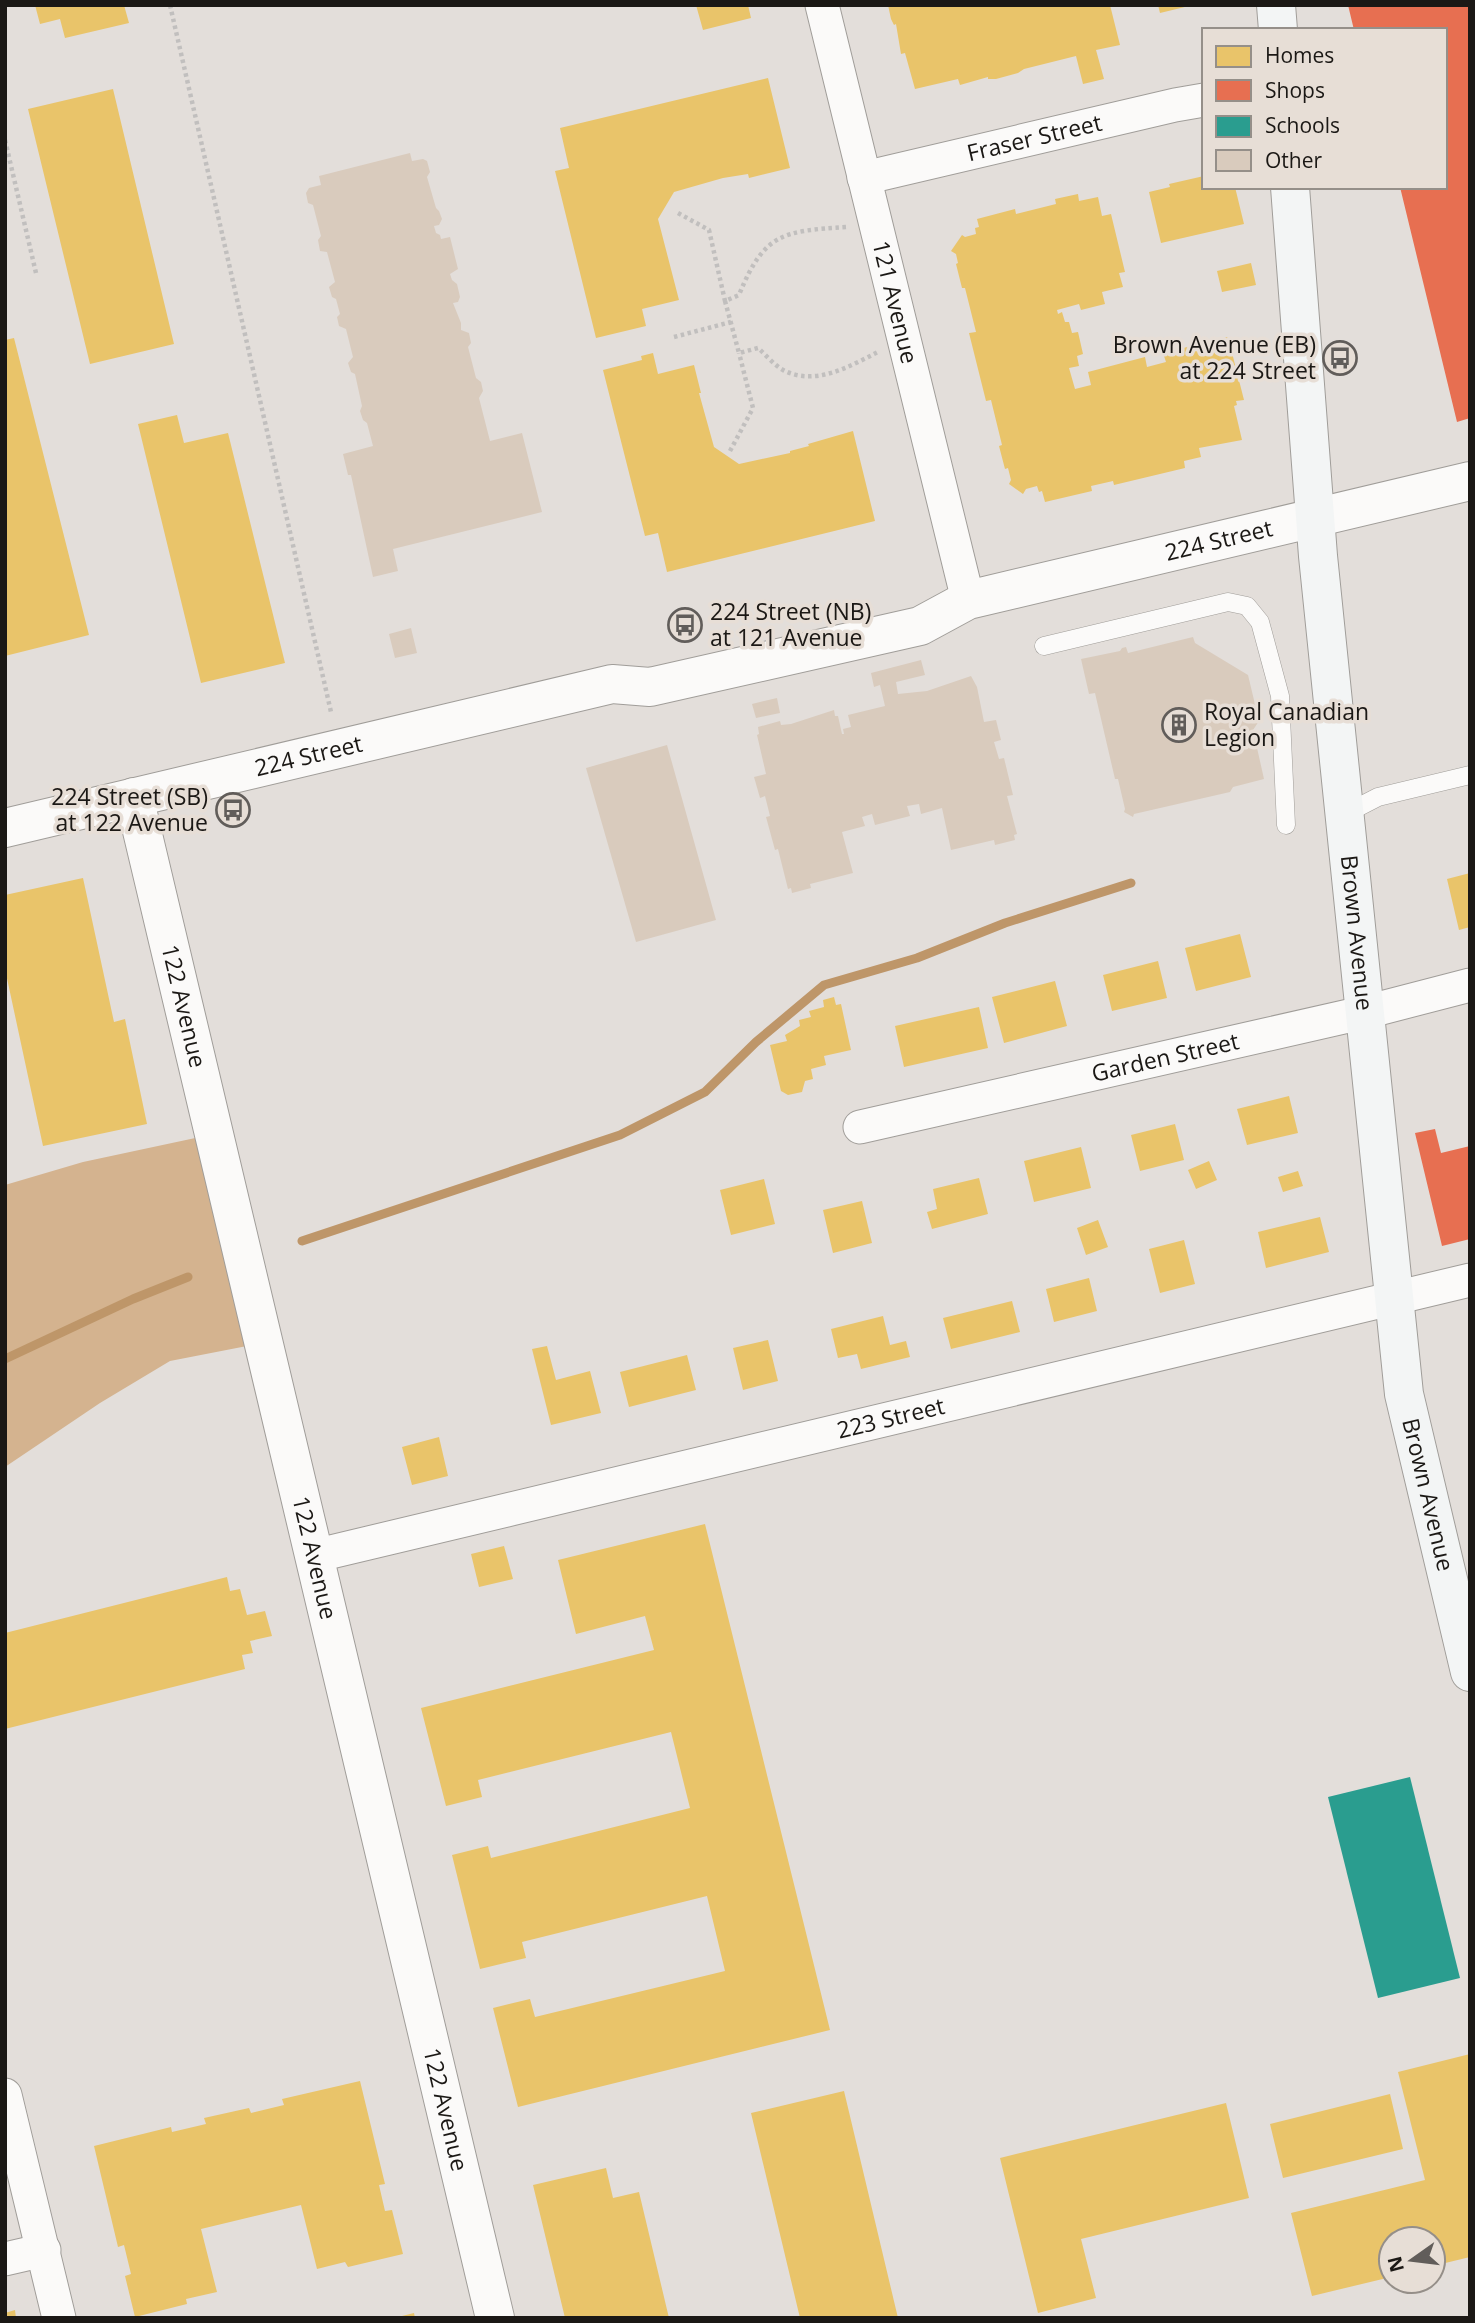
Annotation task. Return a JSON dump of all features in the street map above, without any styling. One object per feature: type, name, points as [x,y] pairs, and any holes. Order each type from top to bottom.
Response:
[{"type":"main road","points":[[1276,5],[1278,28]]},
{"type":"main road","name":"Brown Avenue","points":[[1290,189],[1315,519],[1404,1394],[1470,1672]]},
{"type":"street","name":"121 Avenue","points":[[822,5],[968,600]]},
{"type":"street","name":"Fraser Street","points":[[864,178],[1175,104],[1202,100]]},
{"type":"street","name":"224 Street","points":[[5,828],[612,684],[650,687],[920,626],[968,600],[1470,481]]},
{"type":"street","name":"122 Avenue","points":[[134,797],[495,2318]]},
{"type":"street","name":"Garden Street","points":[[860,1127],[1469,989]]},
{"type":"street","name":"223 Street","points":[[314,1556],[1470,1280]]},
{"type":"street","points":[[5,2095],[59,2318]]},
{"type":"street","points":[[5,2259],[44,2250]]},
{"type":"lane","points":[[1044,646],[1228,602],[1247,606],[1260,622],[1280,696],[1286,825]]},
{"type":"lane","points":[[1345,814],[1378,797],[1470,775]]},
{"type":"path","points":[[170,5],[331,712]]},
{"type":"path","points":[[5,140],[36,273]]},
{"type":"path","points":[[678,213],[709,230],[753,408],[730,450]]},
{"type":"path","points":[[725,301],[739,295],[749,270],[765,247],[784,236],[817,229],[848,227]]},
{"type":"path","points":[[674,337],[731,322]]},
{"type":"path","points":[[739,353],[758,348],[784,370],[808,376],[836,373],[878,352]]},
{"type":"shaded area","points":[[214,1134],[263,1343],[170,1361],[100,1403],[5,1467],[5,1185],[83,1162]]},
{"type":"building: Homes","points":[[35,5],[124,5],[129,23],[65,38],[60,19],[40,24]]},
{"type":"building: Homes","points":[[696,5],[748,5],[751,18],[703,30]]},
{"type":"building: Homes","points":[[888,5],[1110,5],[1120,45],[1096,50],[1104,79],[1083,84],[1076,56],[996,79],[988,77],[960,85],[958,79],[915,89],[905,53],[901,54],[896,24],[894,25],[891,19]]},
{"type":"building: Homes","points":[[1158,5],[1189,5],[1189,6],[1160,13]]},
{"type":"building: Homes","points":[[768,78],[790,168],[749,178],[748,174],[723,178],[674,192],[658,219],[679,300],[642,309],[646,326],[596,338],[555,171],[569,168],[560,128]]},
{"type":"building: Homes","points":[[113,89],[174,344],[90,364],[28,109]]},
{"type":"building: Homes","points":[[1202,176],[1202,189],[1235,189],[1244,224],[1161,243],[1149,192],[1170,187],[1169,184]]},
{"type":"building: Homes","points":[[1078,194],[1079,201],[1098,197],[1102,216],[1111,214],[1125,272],[1119,273],[1123,287],[1102,292],[1105,304],[1081,310],[1079,304],[1057,310],[1058,314],[1062,312],[1065,322],[1069,322],[1072,333],[1078,332],[1083,354],[1077,356],[1079,366],[1069,368],[1075,389],[1091,385],[1088,372],[1145,357],[1147,367],[1166,362],[1163,353],[1228,337],[1244,400],[1236,401],[1237,405],[1234,406],[1242,440],[1199,448],[1201,457],[1184,461],[1185,468],[1114,485],[1113,481],[1091,486],[1092,491],[1045,502],[1042,491],[1039,492],[1037,486],[1026,489],[1023,494],[1009,484],[1011,480],[999,446],[1002,445],[991,400],[986,401],[969,333],[976,332],[965,288],[962,288],[956,254],[951,251],[962,235],[965,237],[976,234],[975,228],[979,227],[977,219],[1015,209],[1016,214],[1056,204],[1055,199]]},
{"type":"building: Homes","points":[[1251,263],[1256,285],[1222,292],[1217,271]]},
{"type":"building: Homes","points":[[14,338],[89,635],[5,656],[5,340]]},
{"type":"building: Homes","points":[[653,353],[658,374],[694,365],[714,447],[739,464],[790,453],[809,446],[808,444],[853,431],[875,521],[667,572],[658,533],[645,536],[603,370],[642,360],[641,356]]},
{"type":"building: Homes","points":[[177,415],[184,443],[228,433],[285,663],[201,683],[138,424]]},
{"type":"building: Homes","points":[[1470,873],[1470,927],[1459,930],[1447,879]]},
{"type":"building: Homes","points":[[83,878],[114,1022],[125,1019],[147,1124],[43,1146],[5,969],[5,895]]},
{"type":"building: Homes","points":[[1240,934],[1251,977],[1196,991],[1185,948]]},
{"type":"building: Homes","points":[[1158,961],[1167,998],[1112,1011],[1103,975]]},
{"type":"building: Homes","points":[[1055,981],[1067,1026],[1004,1043],[992,997]]},
{"type":"building: Homes","points":[[834,997],[836,1005],[841,1004],[851,1050],[824,1056],[826,1065],[811,1069],[813,1079],[805,1081],[802,1092],[788,1095],[781,1091],[770,1045],[787,1041],[785,1035],[800,1026],[799,1020],[811,1017],[809,1011],[824,1007],[823,1000]]},
{"type":"building: Homes","points":[[979,1007],[988,1048],[904,1067],[895,1026]]},
{"type":"building: Homes","points":[[1289,1096],[1298,1133],[1247,1145],[1237,1109]]},
{"type":"building: Homes","points":[[1175,1124],[1184,1160],[1140,1171],[1131,1135]]},
{"type":"building: Homes","points":[[1081,1147],[1091,1188],[1034,1202],[1024,1161]]},
{"type":"building: Homes","points":[[1209,1161],[1217,1180],[1196,1189],[1188,1170]]},
{"type":"building: Homes","points":[[1298,1171],[1303,1186],[1283,1192],[1278,1177]]},
{"type":"building: Homes","points":[[979,1178],[988,1214],[932,1229],[927,1212],[937,1209],[933,1189]]},
{"type":"building: Homes","points":[[764,1179],[775,1224],[731,1235],[720,1190]]},
{"type":"building: Homes","points":[[862,1201],[872,1243],[833,1253],[823,1210]]},
{"type":"building: Homes","points":[[1320,1217],[1329,1252],[1266,1268],[1258,1232]]},
{"type":"building: Homes","points":[[1098,1220],[1108,1247],[1086,1255],[1077,1228]]},
{"type":"building: Homes","points":[[1184,1240],[1195,1284],[1160,1293],[1149,1249]]},
{"type":"building: Homes","points":[[1089,1278],[1097,1311],[1054,1322],[1046,1289]]},
{"type":"building: Homes","points":[[1012,1301],[1020,1332],[951,1349],[943,1318]]},
{"type":"building: Homes","points":[[883,1316],[890,1345],[906,1341],[910,1357],[861,1369],[857,1354],[838,1358],[831,1329]]},
{"type":"building: Homes","points":[[768,1340],[778,1381],[743,1390],[733,1348]]},
{"type":"building: Homes","points":[[547,1346],[556,1380],[590,1371],[601,1413],[551,1425],[532,1349]]},
{"type":"building: Homes","points":[[687,1355],[696,1390],[629,1407],[620,1372]]},
{"type":"building: Homes","points":[[439,1437],[448,1476],[412,1485],[402,1447]]},
{"type":"building: Homes","points":[[705,1524],[830,2030],[518,2107],[493,2008],[530,1999],[535,2017],[725,1971],[707,1896],[522,1942],[526,1958],[480,1969],[452,1855],[488,1846],[491,1858],[690,1808],[671,1732],[478,1780],[482,1797],[446,1806],[421,1708],[654,1650],[645,1616],[576,1634],[558,1560]]},
{"type":"building: Homes","points":[[504,1546],[513,1579],[479,1587],[471,1554]]},
{"type":"building: Homes","points":[[227,1577],[230,1591],[240,1589],[247,1615],[265,1611],[272,1636],[250,1641],[253,1653],[242,1655],[245,1669],[5,1729],[5,1633]]},
{"type":"building: Homes","points":[[1470,2054],[1470,2257],[1447,2263],[1447,2225],[1377,2225],[1377,2280],[1312,2296],[1291,2213],[1425,2180],[1398,2072]]},
{"type":"building: Homes","points":[[360,2081],[385,2184],[379,2185],[385,2211],[392,2210],[403,2254],[348,2267],[345,2262],[317,2269],[301,2205],[201,2229],[217,2292],[186,2299],[187,2304],[135,2317],[125,2276],[131,2274],[124,2245],[118,2247],[94,2146],[171,2127],[172,2132],[206,2124],[204,2118],[249,2108],[251,2113],[284,2105],[282,2099]]},
{"type":"building: Homes","points":[[844,2091],[898,2318],[800,2318],[751,2113]]},
{"type":"building: Homes","points":[[1390,2094],[1403,2149],[1283,2178],[1270,2124]]},
{"type":"building: Homes","points":[[1226,2103],[1249,2198],[1081,2239],[1096,2298],[1038,2313],[1000,2158]]},
{"type":"building: Homes","points":[[606,2168],[613,2198],[639,2192],[669,2318],[565,2318],[533,2185]]},
{"type":"building: Homes","points":[[15,2310],[16,2318],[5,2318],[5,2313]]},
{"type":"building: Homes","points":[[414,2313],[415,2318],[398,2318],[398,2317]]},
{"type":"building: Shops","points":[[1348,5],[1470,5],[1470,418],[1457,422],[1400,189],[1447,189],[1447,28],[1354,28]]},
{"type":"building: Shops","points":[[1435,1129],[1441,1153],[1470,1146],[1470,1239],[1442,1246],[1415,1133]]},
{"type":"building: Schools","points":[[1410,1777],[1460,1978],[1378,1998],[1328,1797]]},
{"type":"building: Other","points":[[410,153],[412,161],[427,161],[430,172],[427,177],[442,219],[439,225],[434,226],[436,233],[441,239],[450,237],[458,269],[450,274],[457,284],[460,297],[458,302],[453,303],[461,330],[469,333],[471,343],[468,347],[476,378],[481,382],[483,391],[479,398],[490,441],[522,433],[542,512],[393,549],[398,571],[373,577],[351,475],[348,475],[343,454],[373,446],[367,423],[360,411],[362,406],[355,374],[351,372],[348,363],[353,357],[346,329],[339,326],[337,317],[340,314],[329,287],[335,282],[327,252],[320,251],[318,240],[321,236],[313,205],[308,203],[306,193],[309,188],[321,185],[319,176]]},
{"type":"building: Other","points":[[411,628],[417,653],[395,658],[389,634]]},
{"type":"building: Other","name":"Royal Canadian Legion","points":[[1193,637],[1195,643],[1248,675],[1259,721],[1253,730],[1264,779],[1233,787],[1230,792],[1134,814],[1133,817],[1124,812],[1095,693],[1089,694],[1081,659],[1120,651],[1126,647],[1128,653]]},
{"type":"building: Other","points":[[921,660],[925,675],[896,682],[898,694],[927,691],[971,676],[977,687],[984,722],[996,720],[1001,740],[994,742],[999,759],[1004,758],[1013,795],[1007,796],[1017,834],[1014,835],[1015,840],[995,845],[994,840],[951,850],[942,808],[921,814],[919,804],[907,806],[910,816],[875,825],[872,814],[862,817],[865,826],[842,832],[853,873],[810,884],[811,888],[792,893],[791,888],[788,889],[778,849],[775,850],[766,817],[770,816],[765,796],[760,798],[754,777],[766,774],[757,735],[758,727],[780,721],[781,725],[791,724],[834,710],[844,734],[843,729],[851,727],[848,715],[885,706],[880,685],[874,687],[871,673]]},
{"type":"building: Other","points":[[777,698],[780,713],[756,718],[752,704]]},
{"type":"building: Other","points":[[667,745],[716,920],[636,942],[586,768]]},
{"type":"waterway","points":[[302,1241],[620,1135],[705,1092],[756,1042],[824,985],[917,958],[1005,923],[1131,883]]},
{"type":"waterway","points":[[5,1359],[133,1299],[188,1277]]},
{"type":"place","name":"Brown Avenue (EB) at 224 Street","points":[[1340,358]]},
{"type":"place","name":"224 Street (NB) at 121 Avenue","points":[[685,625]]},
{"type":"place","name":"Royal Canadian Legion","points":[[1179,725]]},
{"type":"place","name":"224 Street (SB) at 122 Avenue","points":[[233,810]]}]
